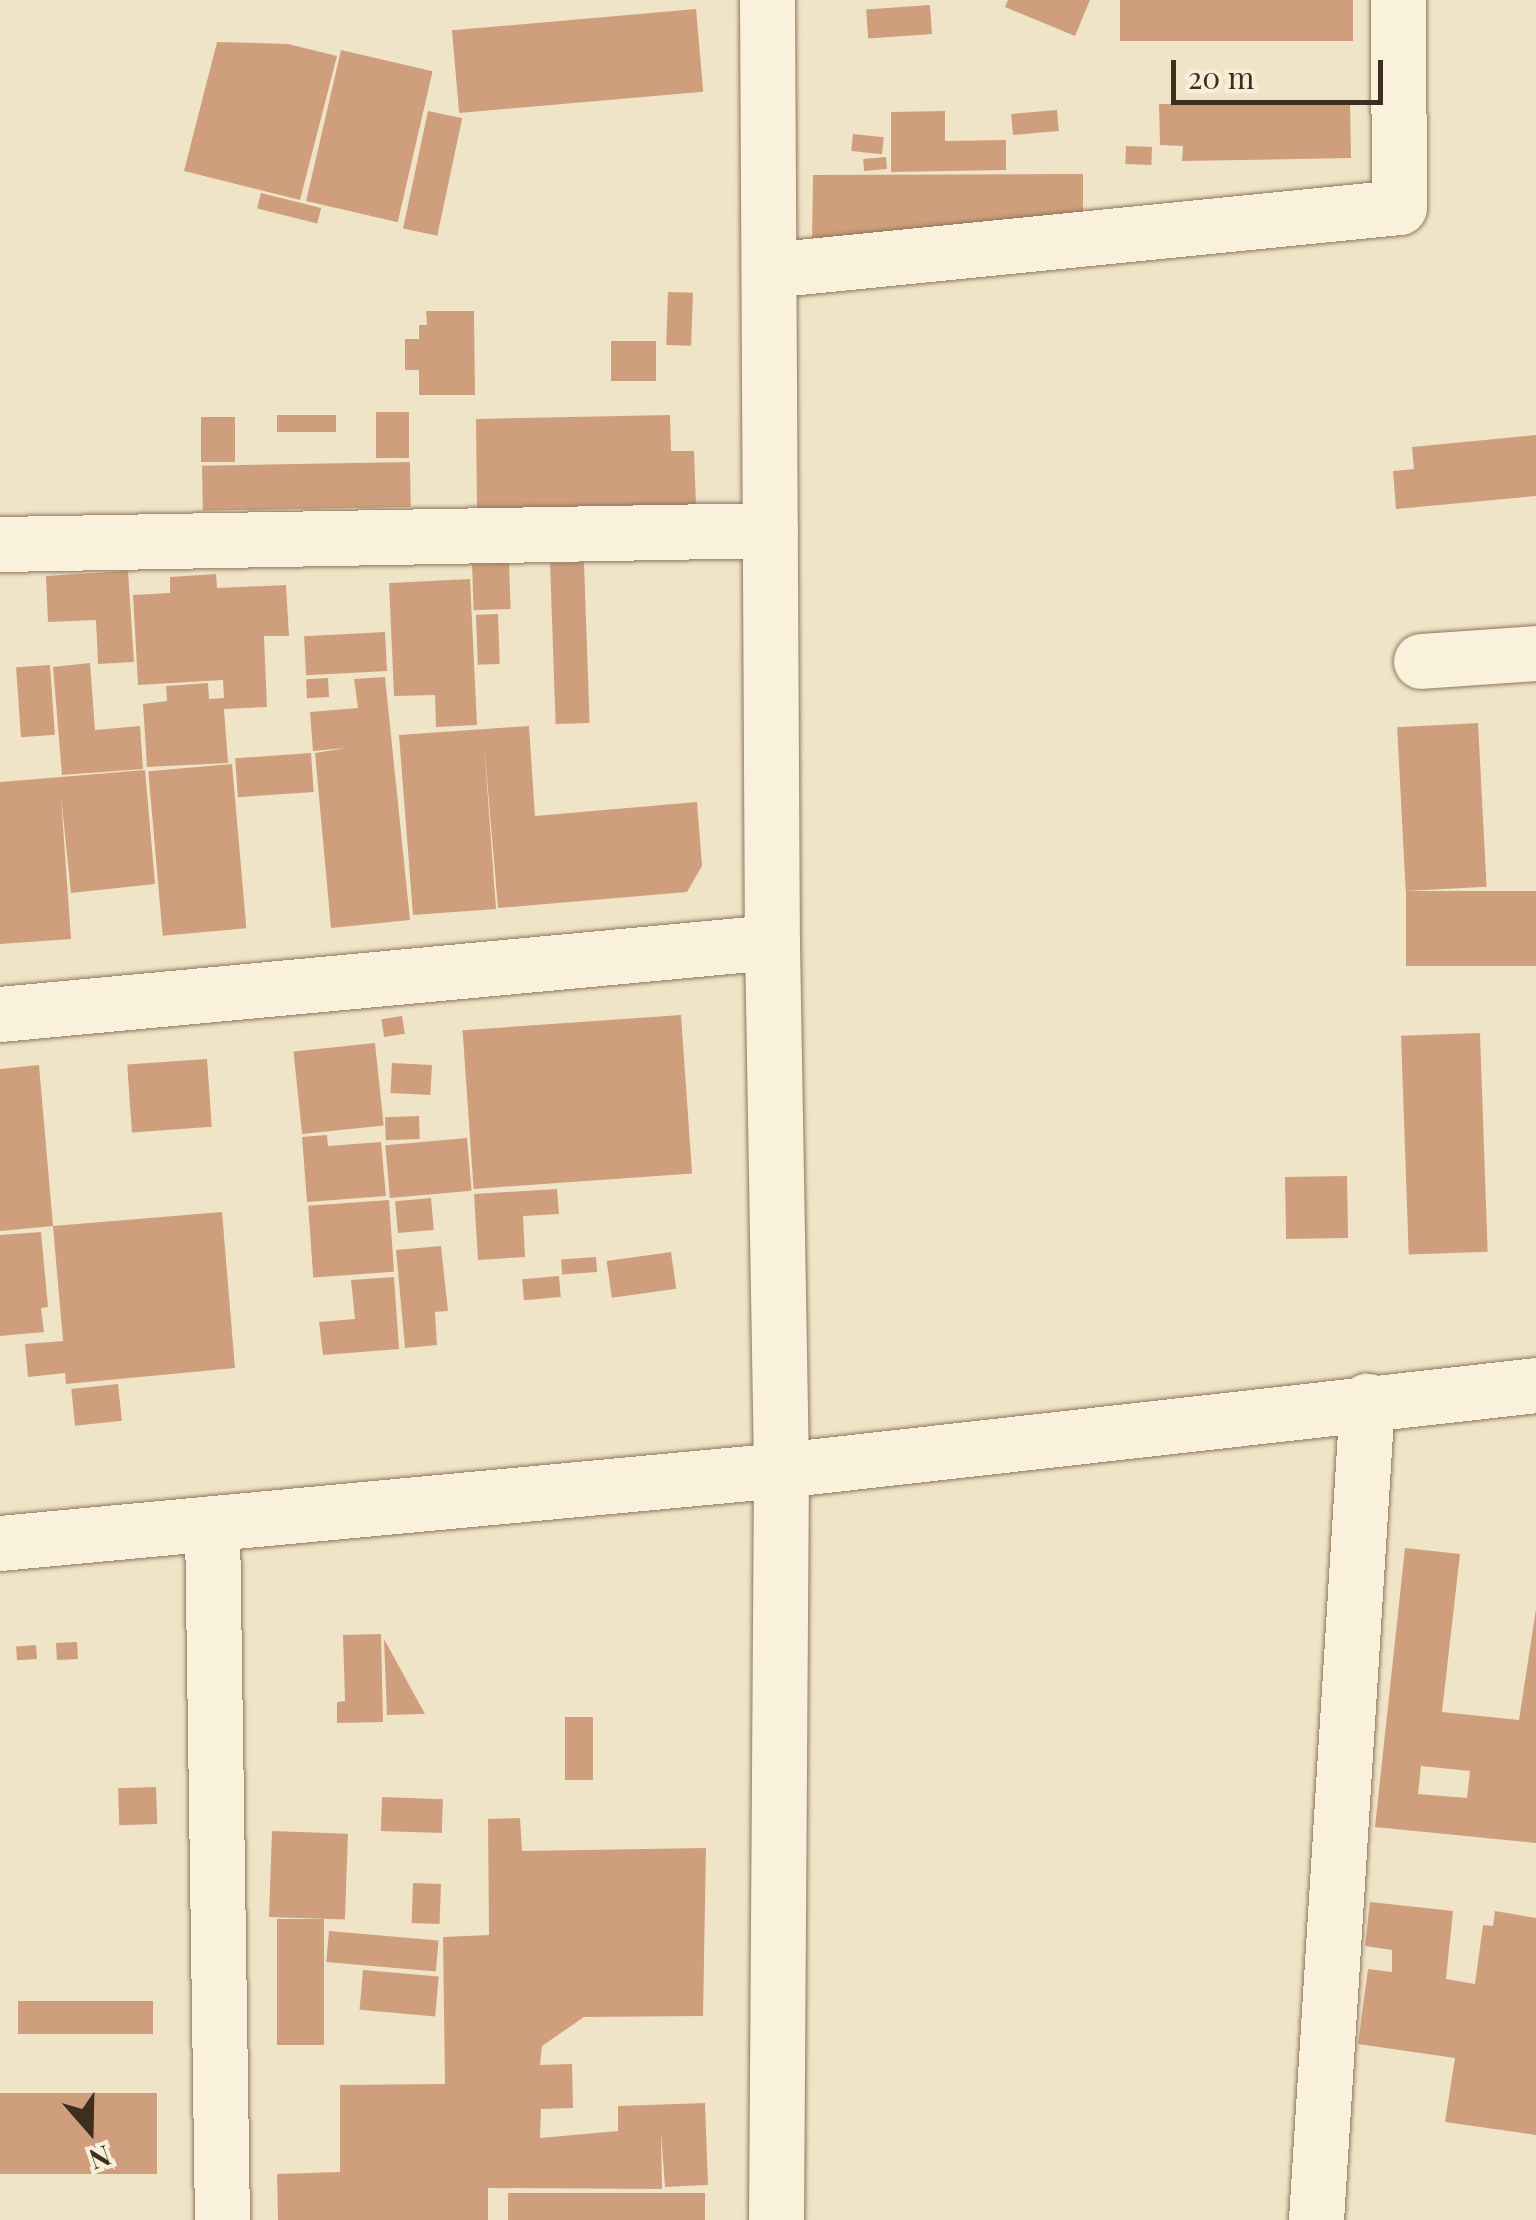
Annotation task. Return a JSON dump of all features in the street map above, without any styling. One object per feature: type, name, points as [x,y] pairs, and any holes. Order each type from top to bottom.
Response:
[{"type":"street","points":[[767,0],[772,942],[781,1470],[776,2220]]},
{"type":"street","points":[[768,270],[1398,207],[1398,0]]},
{"type":"street","points":[[0,544],[770,530]]},
{"type":"street","points":[[1421,661],[1536,654]]},
{"type":"street","points":[[0,1014],[772,942]]},
{"type":"street","points":[[0,1543],[781,1470],[1536,1384]]},
{"type":"street","points":[[1316,2220],[1367,1401]]},
{"type":"street","points":[[212,1523],[222,2220]]},
{"type":"building","points":[[1008,0],[1090,0],[1075,36],[1005,7]]},
{"type":"building","points":[[1120,0],[1353,0],[1353,41],[1120,41]]},
{"type":"building","points":[[930,5],[932,34],[868,38],[866,9]]},
{"type":"building","points":[[696,9],[703,92],[459,113],[452,30]]},
{"type":"building","points":[[217,42],[288,44],[337,56],[300,200],[184,171]]},
{"type":"building","points":[[341,50],[433,71],[398,222],[306,201]]},
{"type":"building","points":[[1350,101],[1351,158],[1182,161],[1183,146],[1160,145],[1159,104]]},
{"type":"building","points":[[1057,110],[1059,131],[1013,135],[1011,114]]},
{"type":"building","points":[[428,111],[462,118],[437,236],[403,228]]},
{"type":"building","points":[[945,111],[945,141],[1006,140],[1006,170],[891,172],[891,112]]},
{"type":"building","points":[[853,134],[884,137],[882,154],[851,151]]},
{"type":"building","points":[[1126,146],[1152,147],[1151,165],[1125,164]]},
{"type":"building","points":[[886,157],[887,169],[864,171],[863,159]]},
{"type":"building","points":[[1083,174],[1083,226],[812,244],[813,175]]},
{"type":"building","points":[[261,193],[321,208],[317,224],[257,209]]},
{"type":"building","points":[[668,292],[693,293],[691,346],[666,345]]},
{"type":"building","points":[[426,311],[474,311],[475,395],[419,395],[419,370],[405,370],[405,339],[419,339],[419,325],[427,325]]},
{"type":"building","points":[[611,341],[656,341],[656,381],[611,381]]},
{"type":"building","points":[[376,412],[409,412],[409,458],[376,458]]},
{"type":"building","points":[[277,415],[336,415],[336,432],[277,432]]},
{"type":"building","points":[[670,415],[671,451],[694,451],[696,505],[477,510],[476,419]]},
{"type":"building","points":[[201,417],[235,417],[235,462],[201,462]]},
{"type":"building","points":[[1536,435],[1536,496],[1396,509],[1393,471],[1414,469],[1412,447]]},
{"type":"building","points":[[410,462],[411,507],[203,511],[202,466]]},
{"type":"building","points":[[584,562],[590,723],[556,724],[550,563]]},
{"type":"building","points":[[509,563],[511,609],[474,610],[472,564]]},
{"type":"building","points":[[128,571],[134,662],[98,664],[96,620],[48,622],[46,576]]},
{"type":"building","points":[[216,574],[217,588],[286,585],[289,636],[264,636],[267,707],[224,709],[228,763],[147,767],[143,704],[167,701],[166,686],[208,683],[209,699],[224,698],[223,680],[138,685],[133,595],[170,593],[170,577]]},
{"type":"building","points":[[470,579],[477,725],[436,727],[435,695],[394,696],[389,583]]},
{"type":"building","points":[[498,614],[500,664],[478,665],[476,615]]},
{"type":"building","points":[[385,632],[387,671],[306,675],[304,636]]},
{"type":"building","points":[[90,663],[95,730],[140,726],[143,769],[62,775],[53,667]]},
{"type":"building","points":[[50,665],[55,735],[21,737],[16,667]]},
{"type":"building","points":[[385,677],[410,920],[331,928],[315,753],[346,748],[313,751],[310,712],[358,708],[354,679]]},
{"type":"building","points":[[328,678],[329,697],[307,698],[306,679]]},
{"type":"building","points":[[1478,723],[1487,887],[1406,891],[1397,727]]},
{"type":"building","points":[[529,726],[535,816],[697,802],[702,866],[687,892],[498,908],[484,744],[496,909],[413,915],[399,735]]},
{"type":"building","points":[[311,753],[314,792],[238,797],[235,758]]},
{"type":"building","points":[[232,764],[246,928],[163,936],[148,771]]},
{"type":"building","points":[[145,770],[155,884],[71,893],[61,797],[71,939],[0,944],[0,782]]},
{"type":"building","points":[[1406,891],[1536,891],[1536,966],[1406,966]]},
{"type":"building","points":[[681,1015],[692,1174],[474,1189],[463,1030]]},
{"type":"building","points":[[402,1016],[405,1034],[384,1037],[381,1019]]},
{"type":"building","points":[[1480,1033],[1488,1252],[1409,1255],[1401,1036]]},
{"type":"building","points":[[375,1043],[384,1126],[302,1134],[293,1052]]},
{"type":"building","points":[[207,1059],[212,1127],[132,1132],[127,1065]]},
{"type":"building","points":[[392,1063],[432,1065],[430,1095],[390,1093]]},
{"type":"building","points":[[39,1065],[53,1226],[0,1231],[0,1069]]},
{"type":"building","points":[[419,1116],[420,1139],[386,1140],[385,1117]]},
{"type":"building","points":[[327,1135],[328,1146],[381,1142],[386,1196],[307,1202],[302,1137]]},
{"type":"building","points":[[467,1138],[472,1191],[390,1198],[385,1145]]},
{"type":"building","points":[[1347,1176],[1348,1238],[1286,1239],[1285,1177]]},
{"type":"building","points":[[557,1189],[559,1214],[523,1216],[525,1257],[478,1260],[474,1194]]},
{"type":"building","points":[[431,1198],[434,1230],[398,1233],[395,1201]]},
{"type":"building","points":[[389,1200],[394,1272],[313,1277],[308,1206]]},
{"type":"building","points":[[222,1212],[235,1368],[66,1384],[65,1373],[28,1377],[25,1344],[63,1341],[53,1226]]},
{"type":"building","points":[[41,1232],[48,1307],[41,1308],[44,1332],[0,1336],[0,1235]]},
{"type":"building","points":[[441,1246],[448,1311],[435,1312],[437,1345],[405,1348],[396,1250]]},
{"type":"building","points":[[671,1252],[676,1289],[612,1298],[607,1261]]},
{"type":"building","points":[[596,1257],[597,1272],[562,1274],[561,1259]]},
{"type":"building","points":[[559,1276],[561,1297],[524,1300],[522,1279]]},
{"type":"building","points":[[394,1277],[399,1349],[323,1355],[319,1322],[355,1319],[351,1280]]},
{"type":"building","points":[[118,1384],[122,1421],[75,1426],[71,1389]]},
{"type":"building","points":[[1405,1548],[1460,1554],[1442,1712],[1519,1720],[1536,1609],[1536,1843],[1375,1827]],"holes":[[[1421,1766],[1470,1771],[1467,1798],[1418,1794]]]},
{"type":"building","points":[[381,1634],[383,1722],[337,1723],[337,1702],[345,1701],[343,1635]]},
{"type":"building","points":[[384,1639],[425,1714],[387,1715]]},
{"type":"building","points":[[77,1642],[78,1659],[57,1660],[56,1643]]},
{"type":"building","points":[[36,1645],[37,1659],[17,1660],[16,1646]]},
{"type":"building","points":[[565,1717],[593,1717],[593,1780],[565,1780]]},
{"type":"building","points":[[156,1787],[157,1824],[119,1825],[118,1788]]},
{"type":"building","points":[[382,1797],[443,1799],[442,1833],[381,1831]]},
{"type":"building","points":[[520,1818],[522,1851],[706,1848],[703,2016],[584,2017],[542,2046],[540,2065],[572,2064],[573,2108],[541,2109],[540,2138],[618,2131],[618,2106],[705,2103],[708,2185],[665,2187],[661,2132],[662,2189],[488,2188],[488,2220],[278,2220],[277,2174],[340,2172],[340,2085],[445,2084],[443,1937],[489,1935],[488,1819]]},
{"type":"building","points":[[272,1831],[348,1834],[345,1920],[269,1917]]},
{"type":"building","points":[[413,1883],[441,1884],[440,1924],[412,1923]]},
{"type":"building","points":[[1370,1902],[1453,1911],[1446,1979],[1475,1984],[1483,1925],[1493,1926],[1495,1911],[1536,1918],[1536,2135],[1445,2122],[1455,2058],[1358,2044],[1368,1969],[1392,1972],[1392,1950],[1365,1946]]},
{"type":"building","points":[[277,1919],[324,1919],[324,2045],[277,2045]]},
{"type":"building","points":[[329,1931],[439,1941],[436,1971],[326,1962]]},
{"type":"building","points":[[363,1970],[439,1977],[435,2016],[360,2010]]},
{"type":"building","points":[[18,2001],[153,2001],[153,2034],[18,2034]]},
{"type":"building","points":[[0,2093],[157,2093],[157,2174],[0,2174]]},
{"type":"building","points":[[508,2193],[705,2193],[705,2220],[508,2220]]}]
